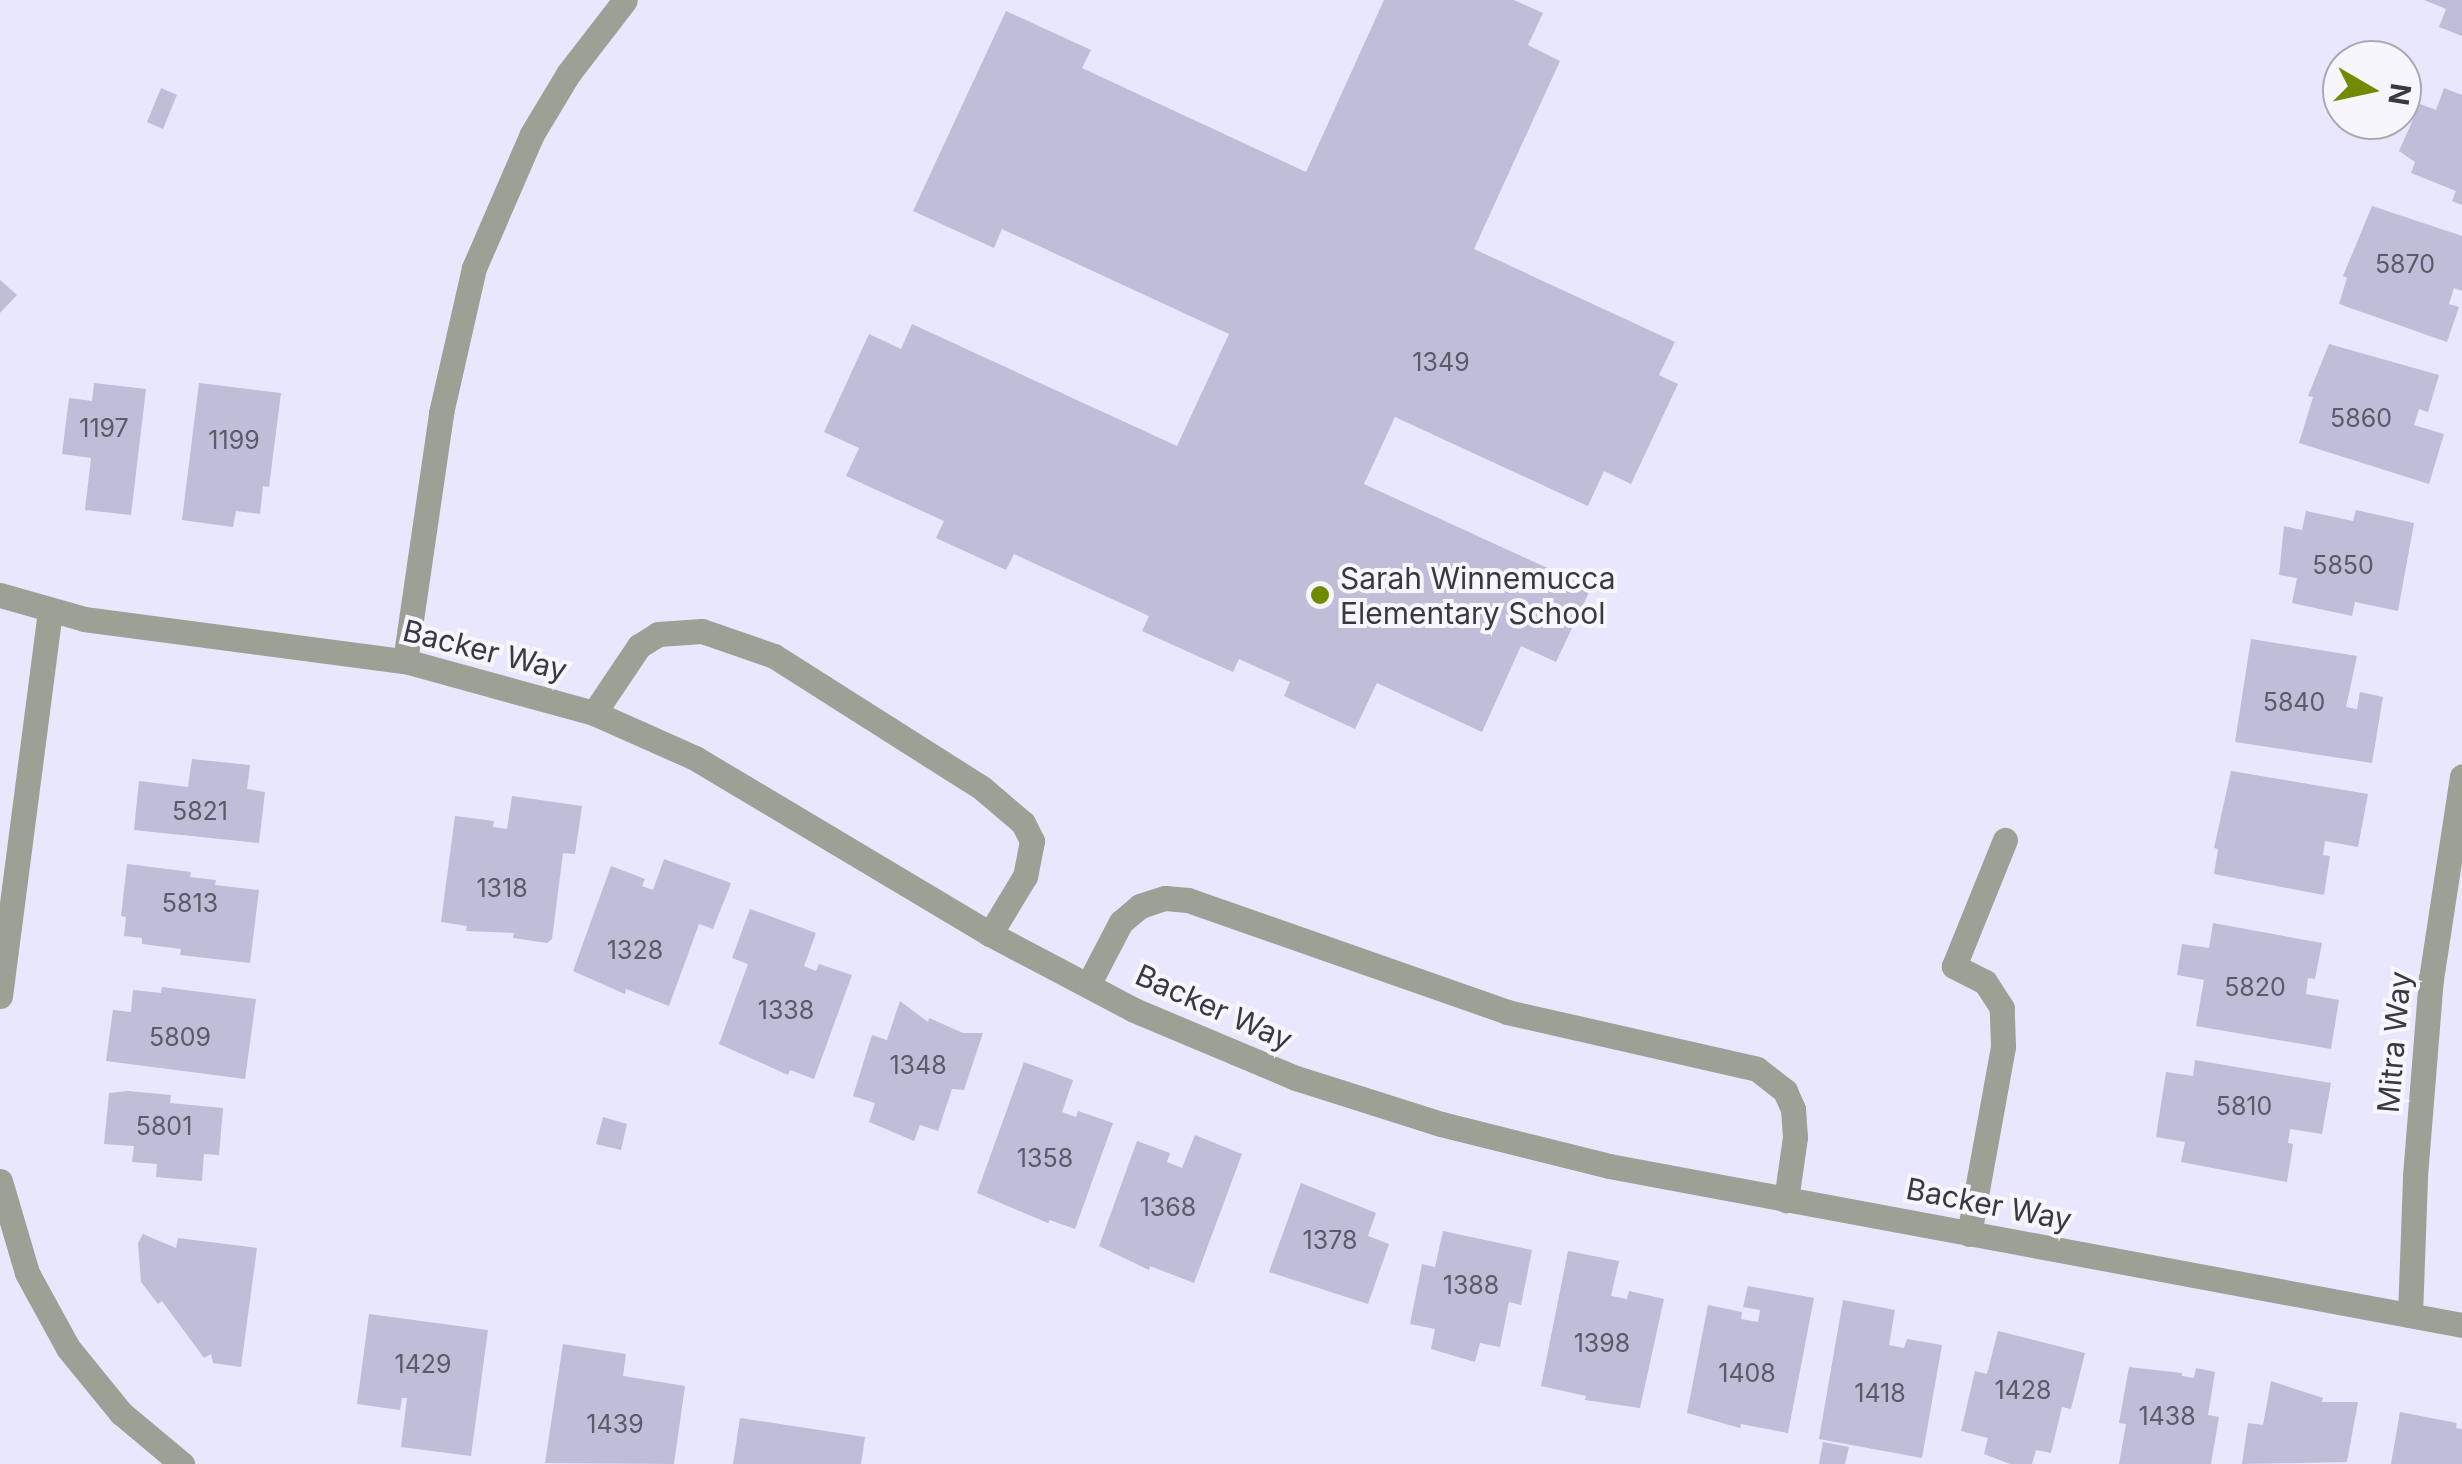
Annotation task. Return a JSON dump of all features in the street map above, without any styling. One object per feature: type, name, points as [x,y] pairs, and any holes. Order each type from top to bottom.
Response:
[{"type":"street","points":[[405,661],[441,413],[474,268],[532,134],[568,74],[625,0]]},
{"type":"street","name":"Backer Way","points":[[0,594],[50,612],[405,661],[497,682],[594,713],[694,758],[990,934],[1088,985],[1211,1043],[1367,1102],[1608,1166],[2462,1325]]},
{"type":"street","points":[[0,996],[50,612]]},
{"type":"street","points":[[594,713],[638,646],[658,634],[702,631],[774,656],[982,788],[1023,823],[1032,841],[1030,857],[1024,876],[990,934]]},
{"type":"street","name":"Mitra Way","points":[[2410,1315],[2431,979],[2462,776]]},
{"type":"street","points":[[1969,1234],[2003,1046],[2002,1008],[1985,982],[1954,966],[2005,840]]},
{"type":"street","points":[[1088,985],[1121,922],[1140,906],[1165,898],[1188,900],[1507,1012],[1757,1069],[1785,1091],[1793,1110],[1795,1137],[1786,1200]]},
{"type":"street","points":[[0,1182],[26,1273],[68,1348],[121,1413],[182,1464]]},
{"type":"building","points":[[1384,0],[1514,0],[1543,13],[1528,45],[1560,61],[1474,249],[1675,342],[1659,375],[1678,384],[1631,484],[1604,471],[1588,506],[1395,417],[1364,484],[1591,588],[1556,662],[1521,646],[1482,732],[1377,683],[1355,729],[1284,696],[1290,682],[1239,659],[1233,672],[1142,631],[1149,616],[1014,554],[1006,570],[936,538],[944,521],[846,476],[859,448],[824,432],[869,334],[901,349],[912,324],[1177,446],[1229,334],[1002,229],[994,248],[913,211],[1006,11],[1091,50],[1082,68],[1306,172]]},
{"type":"building","points":[[2424,0],[2462,0],[2462,36],[2439,27],[2446,9]]},
{"type":"building","points":[[161,88],[177,95],[163,129],[147,122]]},
{"type":"building","points":[[2444,88],[2462,95],[2462,205],[2452,201],[2456,191],[2411,173],[2415,162],[2399,151],[2404,140],[2422,140],[2422,105],[2436,110]]},
{"type":"building","points":[[2372,206],[2462,236],[2462,291],[2454,288],[2449,304],[2459,307],[2447,342],[2339,304],[2347,278],[2343,276]]},
{"type":"building","points":[[0,280],[17,295],[0,313]]},
{"type":"building","points":[[2329,344],[2439,375],[2428,412],[2419,409],[2414,425],[2444,434],[2429,484],[2299,443],[2313,397],[2308,396]]},
{"type":"building","points":[[94,383],[146,389],[131,515],[85,510],[91,458],[62,454],[69,398],[92,401]]},
{"type":"building","points":[[199,383],[281,393],[269,487],[263,486],[260,514],[236,511],[233,527],[182,520]]},
{"type":"building","points":[[2356,510],[2414,523],[2398,611],[2355,602],[2352,616],[2292,603],[2297,578],[2279,575],[2284,526],[2302,530],[2306,511],[2353,521]]},
{"type":"building","points":[[2251,639],[2357,656],[2346,707],[2357,709],[2360,692],[2383,697],[2372,763],[2235,742]]},
{"type":"building","points":[[192,759],[250,765],[247,789],[265,792],[259,843],[134,830],[139,781],[188,787]]},
{"type":"building","points":[[2231,771],[2368,794],[2358,847],[2325,841],[2323,855],[2330,856],[2324,895],[2214,874],[2218,849],[2214,848]]},
{"type":"building","points":[[512,796],[582,806],[575,854],[563,853],[552,939],[547,943],[513,938],[514,933],[466,931],[467,926],[441,922],[455,816],[494,821],[493,827],[507,829]]},
{"type":"building","points":[[664,859],[731,883],[713,929],[699,924],[669,1006],[626,989],[625,994],[573,971],[611,866],[645,879],[642,886],[653,890]]},
{"type":"building","points":[[127,864],[191,872],[190,877],[216,880],[215,885],[259,890],[250,963],[180,955],[181,949],[142,944],[142,938],[124,936],[126,917],[121,916]]},
{"type":"building","points":[[750,909],[816,933],[804,966],[816,971],[819,964],[852,975],[814,1079],[790,1070],[788,1075],[719,1044],[748,964],[732,958]]},
{"type":"building","points":[[2213,923],[2322,943],[2315,979],[2308,978],[2306,994],[2339,1000],[2331,1049],[2196,1026],[2204,980],[2177,975],[2182,944],[2209,948]]},
{"type":"building","points":[[162,987],[256,999],[245,1079],[106,1061],[113,1010],[131,1012],[133,990],[161,993]]},
{"type":"building","points":[[900,1001],[928,1022],[929,1018],[963,1033],[983,1033],[964,1090],[952,1089],[938,1131],[920,1125],[914,1141],[869,1122],[875,1103],[853,1096],[872,1035],[887,1040]]},
{"type":"building","points":[[2195,1060],[2331,1083],[2322,1134],[2290,1129],[2288,1143],[2293,1144],[2287,1182],[2181,1162],[2185,1142],[2156,1137],[2166,1072],[2193,1076]]},
{"type":"building","points":[[1024,1062],[1073,1080],[1062,1112],[1076,1117],[1078,1111],[1113,1123],[1075,1229],[1050,1220],[1048,1223],[977,1193]]},
{"type":"building","points":[[109,1093],[171,1095],[170,1103],[223,1108],[219,1155],[204,1154],[202,1181],[156,1177],[157,1164],[132,1162],[134,1146],[104,1144]]},
{"type":"building","points":[[603,1117],[627,1124],[621,1150],[596,1144]]},
{"type":"building","points":[[1195,1135],[1242,1154],[1194,1283],[1150,1266],[1149,1270],[1099,1246],[1137,1141],[1170,1153],[1167,1162],[1182,1168]]},
{"type":"building","points":[[1301,1183],[1376,1213],[1368,1236],[1389,1244],[1368,1304],[1269,1272]]},
{"type":"building","points":[[1443,1231],[1532,1250],[1521,1305],[1509,1302],[1500,1347],[1480,1343],[1475,1362],[1431,1349],[1435,1329],[1410,1324],[1422,1264],[1435,1267]]},
{"type":"building","points":[[143,1234],[176,1248],[178,1238],[257,1248],[241,1367],[213,1363],[211,1354],[204,1358],[162,1301],[158,1304],[141,1282],[138,1243]]},
{"type":"building","points":[[1568,1251],[1619,1261],[1611,1296],[1627,1299],[1629,1291],[1664,1299],[1640,1408],[1585,1400],[1586,1396],[1541,1386]]},
{"type":"building","points":[[1748,1286],[1814,1298],[1788,1433],[1741,1424],[1740,1428],[1687,1413],[1708,1305],[1742,1312],[1741,1319],[1758,1322],[1760,1310],[1743,1307]]},
{"type":"building","points":[[1843,1300],[1895,1310],[1889,1345],[1904,1348],[1907,1339],[1942,1345],[1922,1458],[1819,1439]]},
{"type":"building","points":[[369,1314],[488,1330],[471,1456],[401,1447],[407,1398],[402,1398],[400,1410],[357,1404]]},
{"type":"building","points":[[1998,1331],[2085,1353],[2071,1409],[2062,1407],[2051,1453],[2036,1450],[2032,1464],[2010,1464],[1984,1454],[1988,1438],[1961,1431],[1975,1371],[1987,1374]]},
{"type":"building","points":[[563,1344],[626,1354],[623,1376],[685,1386],[674,1464],[545,1463]]},
{"type":"building","points":[[2129,1367],[2194,1378],[2196,1368],[2215,1372],[2208,1415],[2219,1417],[2211,1464],[2119,1464],[2126,1424],[2119,1423]]},
{"type":"building","points":[[2271,1381],[2323,1398],[2322,1402],[2358,1402],[2347,1462],[2242,1464],[2248,1423],[2263,1425]]},
{"type":"building","points":[[2400,1412],[2457,1423],[2456,1428],[2462,1429],[2462,1464],[2391,1464]]},
{"type":"building","points":[[740,1418],[865,1437],[861,1464],[733,1464]]},
{"type":"building","points":[[1823,1442],[1849,1447],[1845,1464],[1819,1464]]},
{"type":"place","name":"Sarah Winnemucca Elementary School","points":[[1320,595]]}]
